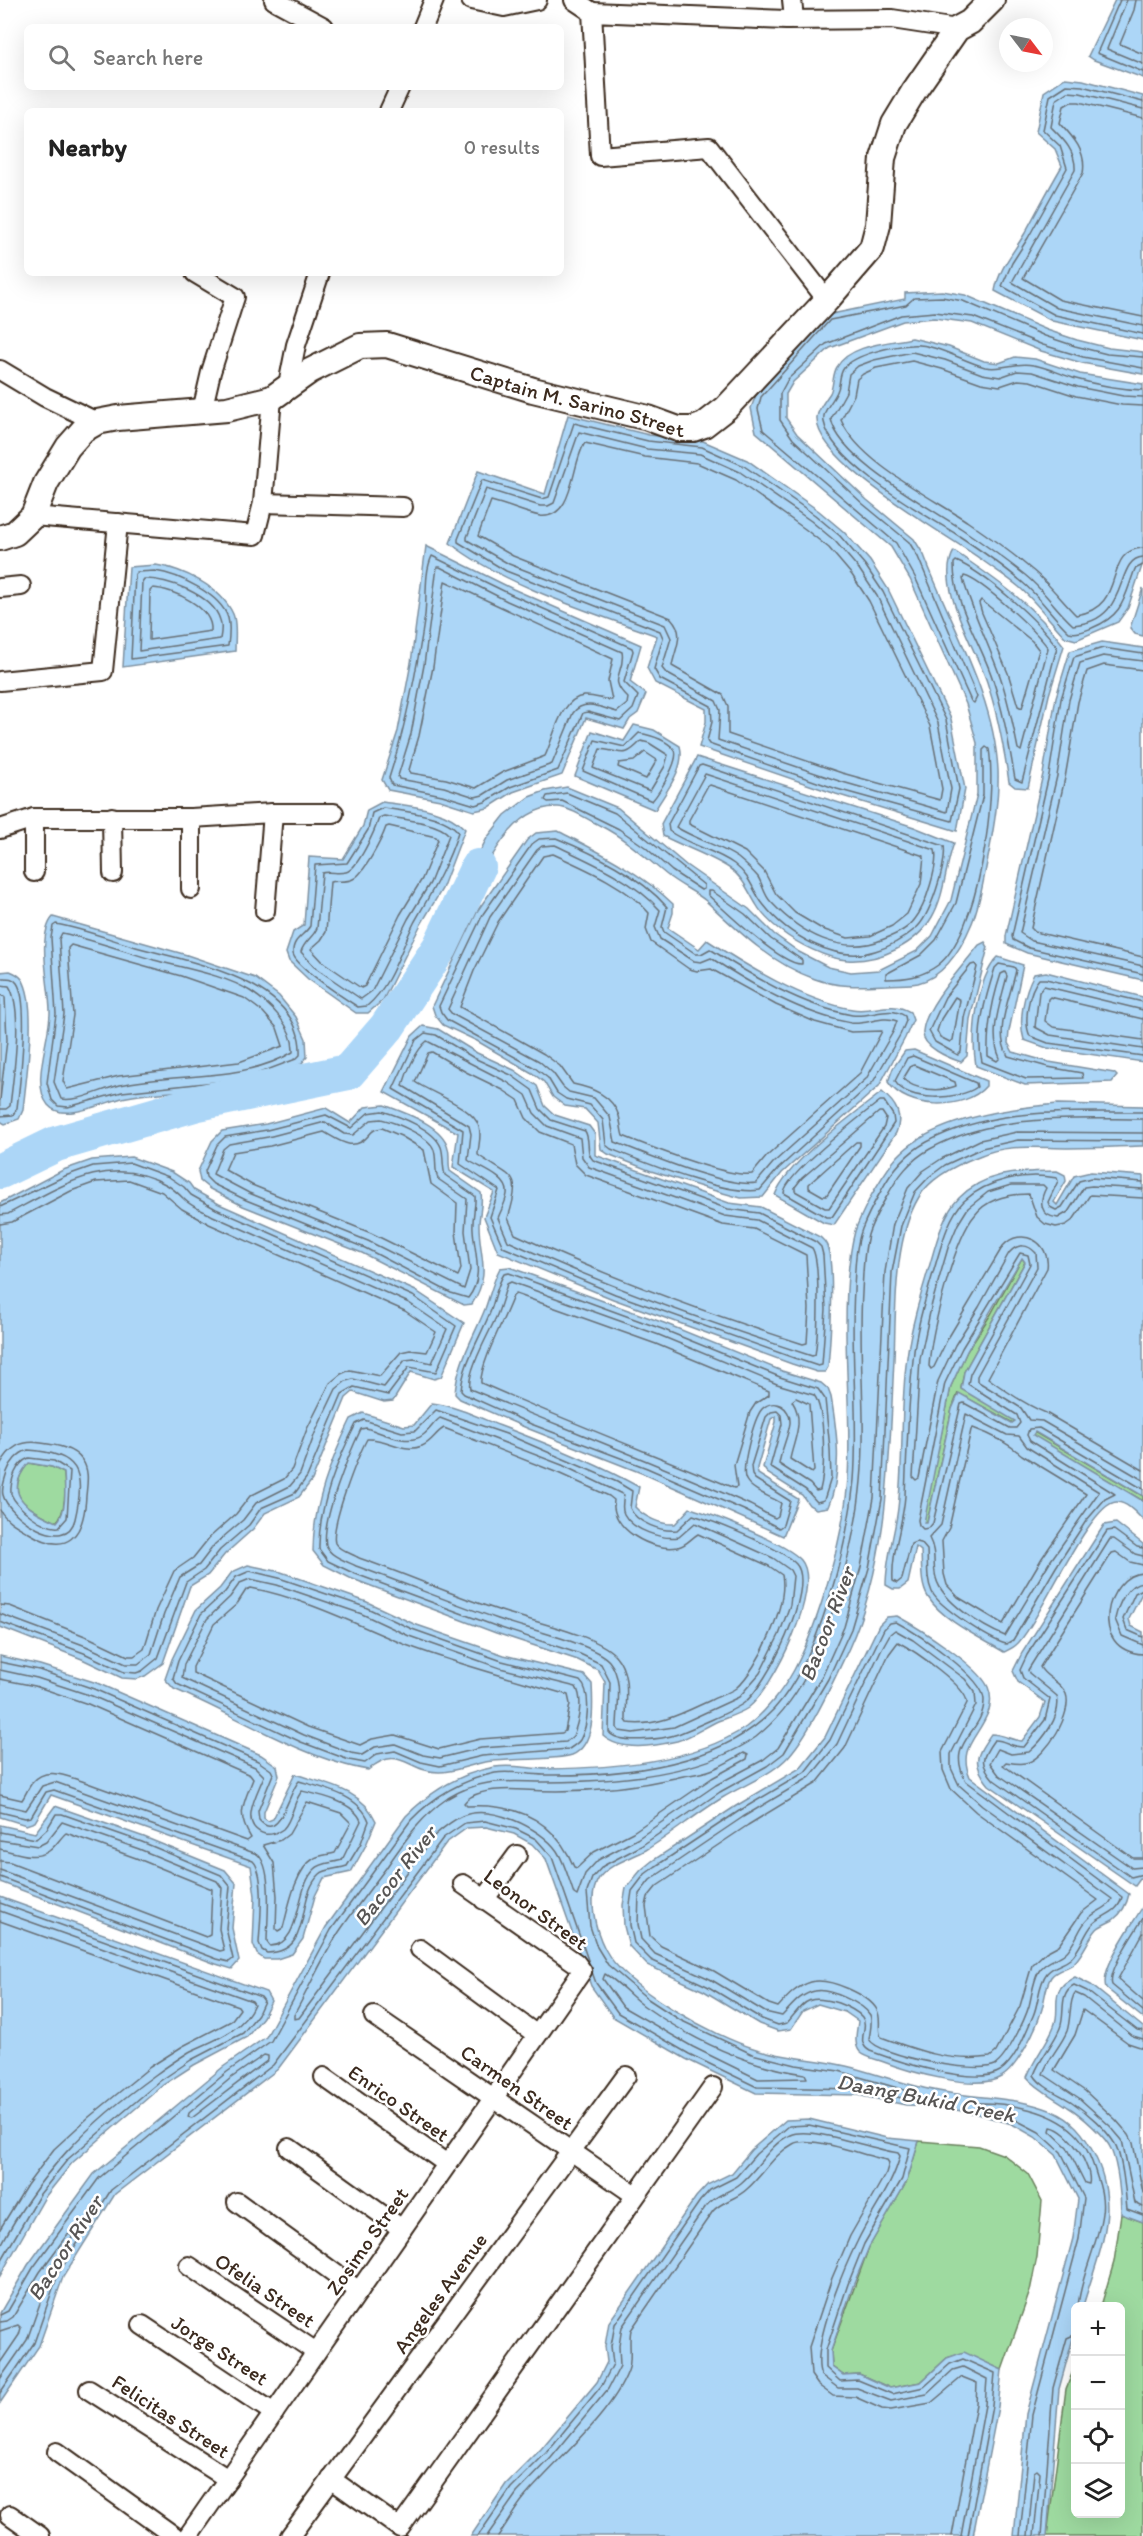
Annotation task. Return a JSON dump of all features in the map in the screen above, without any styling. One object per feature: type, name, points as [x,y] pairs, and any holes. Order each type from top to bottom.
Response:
[{"type":"street","points":[[274,0],[318,24]]},
{"type":"street","points":[[424,24],[434,0]]},
{"type":"street","points":[[471,0],[504,7],[537,0]]},
{"type":"street","points":[[574,0],[592,12],[794,19],[892,19],[957,29]]},
{"type":"street","points":[[792,0],[794,19]]},
{"type":"street","name":"Captain M. Sarino Street","points":[[0,538],[15,533],[33,516],[46,483],[68,447],[83,430],[97,422],[245,406],[280,392],[310,371],[360,346],[387,345],[533,390],[648,418],[678,429],[693,429],[704,425],[726,408],[827,300],[872,248],[878,225],[883,158],[894,124],[957,29],[970,22],[992,0]]},
{"type":"street","points":[[592,12],[600,156],[709,147],[827,300]]},
{"type":"street","points":[[390,108],[399,90]]},
{"type":"street","points":[[200,276],[235,297],[211,372],[202,411]]},
{"type":"street","points":[[33,516],[255,535],[263,503],[280,392],[319,276]]},
{"type":"street","points":[[0,370],[45,397],[97,422]]},
{"type":"street","points":[[263,503],[403,507]]},
{"type":"street","points":[[0,681],[103,671],[118,524]]},
{"type":"street","points":[[0,588],[21,586]]},
{"type":"street","points":[[266,911],[273,813]]},
{"type":"street","points":[[0,829],[34,818],[191,818],[273,813],[334,813]]},
{"type":"street","points":[[112,817],[113,873]]},
{"type":"street","points":[[34,818],[34,872]]},
{"type":"street","points":[[191,818],[191,889]]},
{"type":"street","points":[[484,1900],[517,1855]]},
{"type":"street","name":"Leonor Street","points":[[463,1884],[576,1963],[582,1971]]},
{"type":"street","points":[[420,1949],[537,2035]]},
{"type":"street","name":"Zosimo Street","points":[[188,2536],[582,1971]]},
{"type":"street","name":"Carmen Street","points":[[374,2016],[635,2195]]},
{"type":"street","name":"Angeles Avenue","points":[[290,2536],[626,2076]]},
{"type":"street","name":"Enrico Street","points":[[324,2078],[447,2164]]},
{"type":"street","points":[[331,2479],[400,2528],[713,2087]]},
{"type":"street","points":[[289,2148],[402,2229]]},
{"type":"street","points":[[237,2202],[359,2290]]},
{"type":"street","name":"Ofelia Street","points":[[189,2266],[316,2352]]},
{"type":"street","name":"Jorge Street","points":[[142,2325],[274,2413]]},
{"type":"street","name":"Felicitas Street","points":[[89,2390],[228,2479]]},
{"type":"street","points":[[57,2452],[174,2536]]},
{"type":"street","points":[[10,2515],[40,2536]]},
{"type":"green space","points":[[1022,1258],[1025,1262],[964,1372],[961,1388],[1015,1420],[1013,1423],[958,1393],[952,1409],[927,1523],[923,1523],[951,1386],[967,1351],[991,1314]]},
{"type":"green space","points":[[1034,1432],[1143,1496],[1143,1501],[1033,1436]]},
{"type":"green space","points":[[28,1463],[52,1467],[64,1473],[64,1506],[56,1522],[21,1500],[17,1484]]},
{"type":"green space","points":[[919,2141],[979,2146],[1004,2155],[1028,2174],[1042,2201],[1037,2257],[1030,2291],[1002,2370],[964,2353],[947,2358],[921,2382],[890,2388],[859,2374],[843,2375],[832,2367],[831,2351],[869,2247],[907,2181]]},
{"type":"green space","points":[[1121,2214],[1143,2222],[1143,2536],[1047,2536],[1066,2389],[1071,2376],[1071,2518],[1125,2518],[1125,2302],[1102,2302],[1114,2262]]},
{"type":"water","points":[[1115,0],[1143,0],[1143,78],[1088,56]]},
{"type":"water","points":[[1065,78],[1083,80],[1143,96],[1143,340],[1052,321],[995,291],[1003,268],[1062,166],[1055,149],[1036,132],[1044,92]]},
{"type":"water","points":[[942,291],[965,295],[1047,330],[1077,340],[1109,348],[1143,352],[1143,374],[1082,363],[1041,351],[972,323],[934,318],[903,321],[830,348],[793,382],[786,394],[786,418],[797,434],[867,500],[914,539],[924,555],[969,660],[988,714],[995,742],[998,770],[994,822],[975,915],[963,942],[952,959],[937,974],[914,984],[851,986],[833,984],[799,973],[770,956],[706,901],[672,879],[619,837],[574,812],[558,807],[540,810],[525,818],[511,830],[488,863],[464,914],[451,907],[487,838],[505,815],[529,797],[567,787],[618,808],[686,865],[749,909],[774,934],[799,952],[828,967],[851,972],[879,970],[917,951],[932,936],[951,900],[977,794],[977,743],[966,704],[910,579],[891,547],[756,432],[751,408],[756,395],[827,315],[905,299],[905,293]]},
{"type":"water","points":[[912,338],[949,347],[984,361],[999,363],[1015,357],[1035,359],[1080,374],[1143,384],[1143,563],[1128,608],[1118,622],[1076,640],[1065,637],[1019,587],[885,496],[836,454],[822,435],[817,417],[830,393],[835,370],[843,359],[861,349]]},
{"type":"water","points":[[568,415],[649,435],[703,441],[747,460],[819,511],[844,532],[870,561],[888,589],[951,719],[965,789],[957,831],[836,794],[699,747],[706,722],[706,709],[655,683],[647,668],[657,636],[577,608],[522,585],[471,558],[450,543],[478,471],[545,494]]},
{"type":"water","points":[[426,546],[513,589],[641,645],[630,682],[646,694],[638,713],[630,719],[624,729],[586,718],[562,775],[513,792],[488,808],[474,811],[440,800],[388,790],[382,780],[398,731],[411,663]]},
{"type":"water","points":[[954,551],[999,583],[1041,618],[1064,646],[1049,695],[1028,788],[1015,787],[1009,782],[991,694],[953,598],[949,581],[949,565]]},
{"type":"water","points":[[156,565],[189,575],[220,596],[233,614],[235,651],[123,667],[129,567]]},
{"type":"water","points":[[1143,588],[1143,636],[1135,634],[1130,628]]},
{"type":"water","points":[[1102,642],[1143,648],[1143,980],[1027,953],[1006,944],[1043,774],[1056,697],[1070,651]]},
{"type":"water","points":[[634,725],[654,730],[680,746],[678,771],[655,810],[575,776],[592,731],[624,741]]},
{"type":"water","points":[[697,757],[914,827],[954,843],[940,900],[925,927],[896,950],[859,960],[839,959],[821,954],[781,931],[761,911],[745,884],[734,872],[713,859],[663,836],[661,824]]},
{"type":"water","points":[[382,802],[438,812],[448,816],[465,829],[442,889],[420,926],[383,1000],[368,1013],[356,1013],[308,979],[289,961],[286,953],[293,932],[304,925],[309,857],[343,859],[363,826],[367,810]]},
{"type":"water","points":[[558,831],[618,863],[660,892],[673,904],[673,913],[668,928],[699,949],[707,940],[777,982],[834,1005],[860,1010],[895,1007],[910,1012],[913,1020],[879,1086],[782,1173],[763,1197],[741,1198],[651,1171],[608,1154],[601,1149],[598,1123],[585,1109],[565,1106],[553,1097],[544,1082],[532,1073],[477,1041],[443,1025],[435,1015],[432,1006],[478,910],[527,840],[536,833]]},
{"type":"water","points":[[53,917],[187,955],[255,978],[279,996],[296,1017],[306,1039],[307,1057],[301,1064],[245,1084],[215,1089],[137,1095],[73,1112],[55,1110],[48,1105],[41,1085],[50,1011],[45,936]]},
{"type":"water","points":[[985,942],[988,947],[970,1019],[967,1056],[961,1062],[943,1055],[926,1042],[923,1031],[925,1021],[937,998],[979,945]]},
{"type":"water","points":[[998,957],[1023,965],[1009,1031],[1008,1043],[1013,1052],[1049,1062],[1114,1073],[1117,1076],[1112,1082],[1025,1085],[976,1066],[974,1040],[980,994],[985,979]]},
{"type":"water","points":[[10,971],[22,979],[27,991],[30,1042],[23,1110],[19,1119],[5,1124],[0,1121],[0,972]]},
{"type":"water","points":[[1046,972],[1143,997],[1143,1062],[1047,1048],[1024,1040],[1022,1015],[1027,989],[1034,974]]},
{"type":"water","points":[[423,1026],[438,1029],[477,1053],[514,1070],[537,1086],[545,1106],[555,1115],[589,1126],[595,1134],[595,1155],[729,1203],[761,1207],[820,1237],[826,1243],[829,1253],[832,1284],[829,1356],[825,1372],[817,1372],[792,1364],[613,1299],[498,1252],[484,1217],[494,1192],[453,1167],[458,1133],[384,1092],[412,1036]]},
{"type":"water","points":[[914,1050],[986,1081],[986,1086],[964,1100],[951,1103],[936,1104],[908,1098],[888,1082],[893,1068],[905,1051]]},
{"type":"water","points":[[882,1092],[892,1101],[899,1116],[896,1133],[834,1225],[824,1223],[775,1195],[782,1182],[807,1154]]},
{"type":"water","points":[[1058,1104],[1143,1106],[1143,1146],[1001,1149],[962,1163],[938,1177],[924,1190],[911,1214],[904,1234],[897,1276],[888,1470],[880,1542],[873,1578],[849,1648],[812,1723],[785,1760],[763,1776],[722,1798],[646,1850],[603,1873],[595,1885],[593,1903],[601,1941],[615,1964],[650,1994],[672,2009],[738,2043],[767,2052],[846,2066],[931,2090],[1032,2104],[1059,2114],[1082,2134],[1101,2169],[1106,2189],[1107,2208],[1101,2246],[1084,2302],[1071,2302],[1071,2346],[1059,2389],[1047,2536],[1014,2536],[1026,2414],[1073,2238],[1078,2199],[1056,2155],[1035,2137],[1012,2124],[977,2114],[935,2106],[906,2105],[857,2095],[756,2093],[686,2059],[613,2017],[591,1986],[546,1859],[532,1844],[514,1834],[486,1827],[467,1828],[446,1843],[278,2069],[115,2194],[63,2277],[39,2346],[0,2403],[0,2313],[28,2265],[94,2174],[223,2067],[266,2037],[326,1927],[406,1816],[447,1784],[495,1767],[547,1769],[624,1765],[701,1749],[746,1727],[773,1701],[794,1670],[813,1627],[830,1576],[842,1523],[849,1458],[846,1304],[850,1254],[855,1231],[872,1194],[884,1175],[898,1156],[913,1143],[951,1124],[995,1112]]},
{"type":"water","points":[[384,1105],[421,1120],[439,1133],[448,1148],[450,1171],[481,1193],[479,1225],[483,1274],[482,1283],[472,1304],[464,1305],[362,1253],[243,1206],[210,1189],[200,1181],[198,1171],[212,1141],[222,1131],[266,1124],[326,1108],[350,1123],[365,1107]]},
{"type":"water","points":[[131,1157],[172,1172],[189,1183],[194,1190],[219,1204],[416,1291],[464,1323],[441,1377],[434,1379],[411,1372],[393,1401],[384,1402],[353,1392],[346,1398],[312,1480],[299,1497],[265,1513],[253,1529],[225,1554],[208,1575],[190,1586],[163,1663],[137,1679],[122,1678],[82,1659],[0,1627],[0,1203],[63,1170],[92,1160]],"holes":[[[29,1463],[52,1467],[64,1473],[64,1506],[57,1522],[28,1506],[22,1500],[17,1484]]]},
{"type":"water","points":[[1057,1171],[1065,1175],[1066,1181],[1054,1202],[1057,1205],[1074,1176],[1091,1172],[1143,1176],[1143,1496],[1035,1432],[1033,1435],[1143,1501],[1143,1520],[1125,1504],[1117,1502],[1106,1507],[1079,1542],[1025,1634],[1015,1646],[1004,1652],[963,1628],[934,1605],[924,1586],[921,1551],[916,1547],[908,1583],[900,1589],[893,1589],[886,1585],[898,1508],[905,1376],[909,1345],[920,1298],[941,1229],[953,1205],[970,1189],[993,1177],[1005,1174]],"holes":[[[1022,1258],[1025,1262],[964,1372],[961,1389],[1015,1421],[1012,1423],[959,1393],[952,1409],[927,1523],[924,1523],[951,1386],[967,1351]]]},
{"type":"water","points":[[509,1267],[664,1323],[782,1371],[821,1383],[828,1389],[831,1397],[837,1438],[836,1480],[828,1507],[816,1509],[809,1505],[802,1495],[767,1473],[763,1467],[776,1416],[771,1419],[757,1468],[758,1474],[798,1499],[783,1536],[644,1474],[460,1399],[455,1394],[462,1361],[500,1268]]},
{"type":"water","points":[[432,1403],[474,1415],[570,1453],[639,1487],[635,1507],[653,1520],[675,1524],[690,1508],[766,1538],[801,1560],[806,1573],[806,1592],[801,1614],[781,1660],[758,1698],[745,1710],[677,1741],[649,1746],[619,1744],[603,1736],[605,1682],[598,1670],[578,1660],[496,1633],[350,1578],[324,1565],[313,1551],[316,1517],[324,1483],[351,1419],[363,1413],[404,1426],[414,1425]]},
{"type":"water","points":[[1116,1523],[1143,1544],[1143,1591],[1129,1619],[1131,1626],[1143,1632],[1143,1875],[1135,1886],[989,1785],[978,1765],[979,1754],[991,1734],[1022,1741],[1040,1717],[1045,1702],[1018,1682],[1013,1671],[1022,1653],[1104,1525]]},
{"type":"water","points":[[248,1565],[281,1572],[367,1602],[414,1624],[504,1655],[584,1675],[592,1684],[593,1703],[589,1734],[585,1743],[580,1750],[566,1757],[501,1760],[439,1772],[428,1771],[404,1761],[388,1759],[368,1770],[344,1765],[295,1747],[174,1689],[165,1679],[172,1659],[196,1610],[220,1588],[232,1572]]},
{"type":"water","points":[[897,1616],[961,1658],[973,1668],[988,1687],[989,1710],[971,1743],[966,1758],[970,1777],[1129,1894],[1121,1912],[1113,1920],[1097,1929],[1074,1963],[1051,1977],[1039,2019],[1025,2048],[1007,2073],[990,2081],[975,2082],[941,2078],[867,2057],[860,2052],[857,2045],[858,2021],[845,2012],[818,2004],[803,2011],[791,2029],[778,2031],[759,2024],[704,1991],[647,1965],[629,1946],[624,1926],[623,1905],[626,1888],[641,1870],[736,1806],[800,1768],[825,1737],[879,1625],[887,1617]]},
{"type":"water","points":[[0,1656],[40,1665],[97,1683],[261,1755],[277,1766],[279,1776],[264,1812],[264,1818],[268,1821],[273,1819],[295,1774],[342,1789],[370,1810],[376,1821],[366,1845],[351,1872],[324,1878],[315,1896],[303,1939],[292,1954],[277,1959],[264,1959],[257,1954],[253,1944],[255,1896],[251,1866],[51,1795],[35,1822],[26,1825],[0,1817]]},
{"type":"water","points":[[55,1806],[144,1837],[225,1870],[236,1883],[232,1928],[239,1961],[232,1969],[0,1882],[0,1825],[35,1833]]},
{"type":"water","points":[[0,1897],[266,1992],[271,2001],[263,2017],[247,2037],[194,2065],[163,2085],[72,2163],[45,2197],[0,2276]]},
{"type":"water","points":[[1143,1906],[1143,2018],[1106,1988],[1105,1980],[1112,1958]]},
{"type":"water","points":[[1075,1977],[1091,1985],[1143,2027],[1143,2222],[1121,2214],[1116,2164],[1104,2138],[1079,2115],[1041,2090],[1027,2077],[1054,2026],[1059,1990]]},
{"type":"water","points":[[809,2119],[887,2138],[919,2141],[907,2181],[869,2247],[853,2286],[831,2351],[832,2367],[843,2375],[859,2374],[890,2388],[921,2382],[947,2358],[964,2352],[1002,2370],[998,2407],[973,2536],[471,2536],[506,2484],[541,2449],[597,2382],[607,2362],[605,2346],[609,2322],[696,2197],[707,2185],[732,2173],[751,2150],[786,2120]]},
{"type":"waterway","points":[[0,1171],[56,1144],[198,1103],[348,1072],[387,1027],[440,947],[478,867]]},
{"type":"water label","name":"Bacoor River","points":[[827,1624]]},
{"type":"water label","name":"Bacoor River","points":[[395,1876]]},
{"type":"water label","name":"Daang Bukid Creek","points":[[926,2098]]},
{"type":"water label","name":"Bacoor River","points":[[65,2248]]}]
